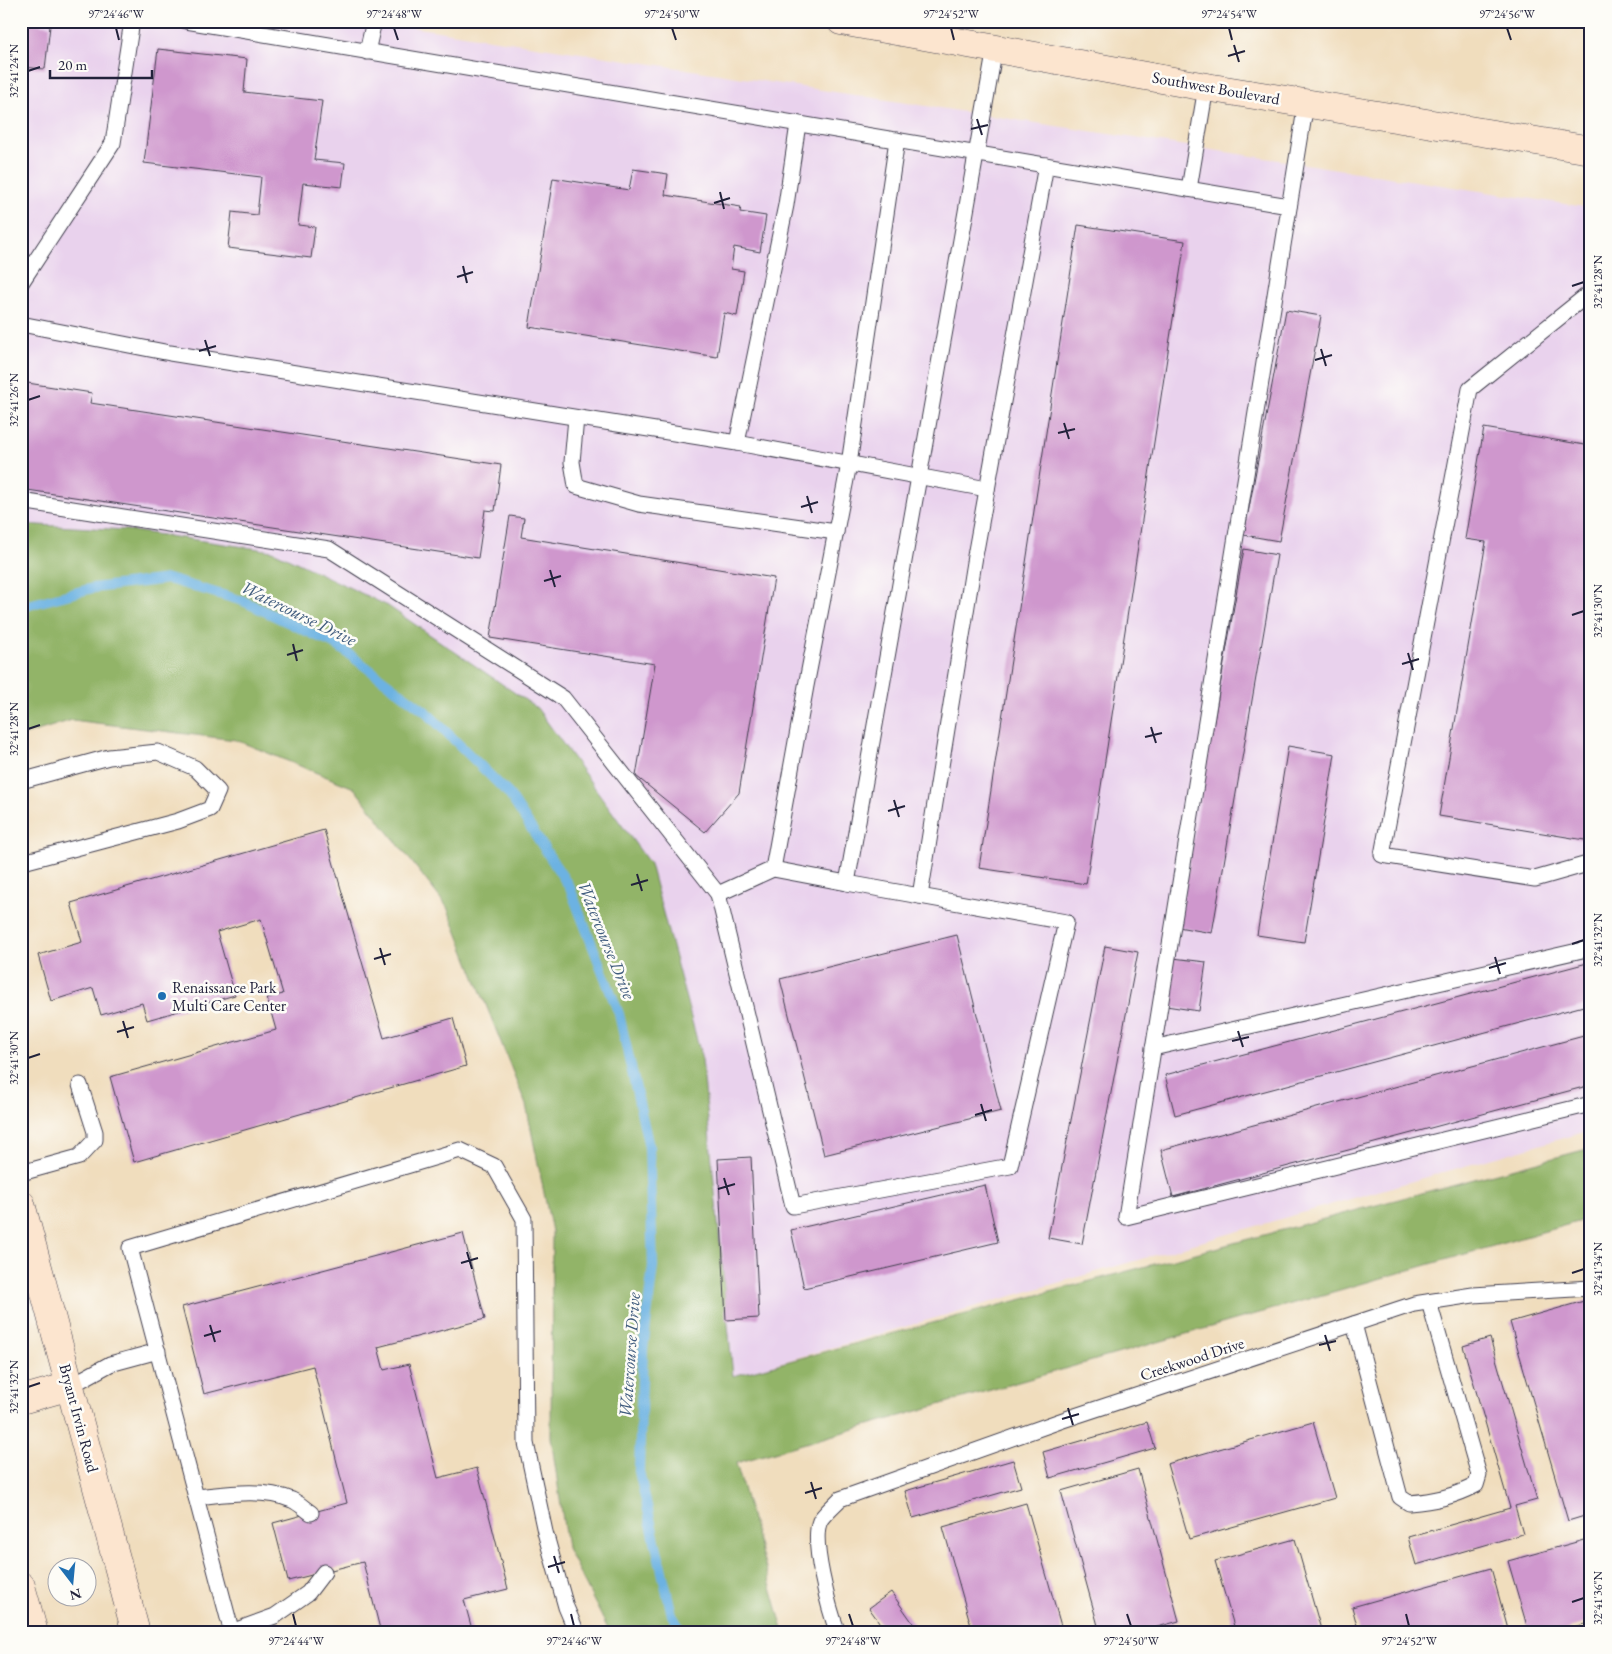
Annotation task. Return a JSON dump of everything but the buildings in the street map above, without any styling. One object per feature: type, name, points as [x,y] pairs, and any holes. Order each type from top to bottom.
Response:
[{"type":"main road","name":"Southwest Boulevard","points":[[841,21],[1206,87],[1591,150]]},
{"type":"main road","name":"Bryant Irvin Road","points":[[21,1204],[136,1633]]},
{"type":"main road","points":[[21,1400],[70,1386]]},
{"type":"main road","points":[[21,1586],[34,1633]]},
{"type":"lane","points":[[21,283],[113,143],[132,21]]},
{"type":"lane","points":[[186,21],[1288,206]]},
{"type":"lane","points":[[367,52],[374,21]]},
{"type":"lane","points":[[847,883],[995,48]]},
{"type":"lane","points":[[1188,189],[1206,87]]},
{"type":"lane","points":[[1306,103],[1126,1217],[1591,1104]]},
{"type":"lane","points":[[737,443],[786,205],[798,124]]},
{"type":"lane","points":[[773,869],[849,464],[897,140]]},
{"type":"lane","points":[[920,896],[973,565],[1046,166]]},
{"type":"lane","points":[[1591,292],[1470,389],[1382,855],[1535,879],[1591,863]]},
{"type":"lane","points":[[21,324],[170,353],[737,443],[987,489]]},
{"type":"lane","points":[[576,418],[572,462],[576,486],[639,504],[836,532]]},
{"type":"lane","points":[[21,501],[329,549],[563,698],[718,894],[793,1206],[1010,1166],[1066,922],[773,869],[718,894]]},
{"type":"lane","points":[[21,781],[109,757],[158,752],[195,768],[218,791],[210,809],[178,821],[23,862],[21,857]]},
{"type":"lane","points":[[1153,1048],[1591,948]]},
{"type":"lane","points":[[21,1173],[80,1158],[94,1140],[95,1132],[80,1085]]},
{"type":"lane","points":[[324,1572],[308,1593],[275,1616],[232,1632],[130,1248],[460,1150],[494,1166],[524,1219],[526,1443],[545,1532],[566,1607],[577,1633]]},
{"type":"lane","name":"Creekwood Drive","points":[[838,1633],[833,1621],[821,1570],[817,1534],[820,1520],[840,1499],[1063,1420],[1414,1304],[1473,1295],[1591,1288]]},
{"type":"lane","points":[[1354,1324],[1400,1497],[1409,1504],[1435,1501],[1476,1485],[1479,1475],[1429,1302]]},
{"type":"lane","points":[[70,1386],[110,1364],[158,1351]]},
{"type":"lane","points":[[196,1497],[238,1493],[276,1495],[294,1501],[311,1513]]},
{"type":"shaded area","points":[[21,21],[372,21],[1591,208],[1591,1130],[733,1376],[702,1059],[273,551],[127,530],[21,524]]},
{"type":"green space","points":[[21,524],[127,530],[273,551],[388,606],[537,708],[650,864],[702,1059],[733,1376],[1591,1148],[1591,1218],[736,1463],[784,1633],[610,1633],[567,1548],[551,1437],[552,1232],[526,1105],[447,907],[354,788],[236,740],[72,720],[21,736]]},
{"type":"waterway","name":"Watercourse Drive","points":[[21,607],[93,588],[168,579],[243,601],[338,646],[425,711],[509,794],[570,888],[619,1014],[649,1147],[653,1266],[643,1350],[639,1471],[672,1615],[682,1633]]},
{"type":"place","name":"Renaissance Park Multi Care Center","points":[[162,996]]}]
